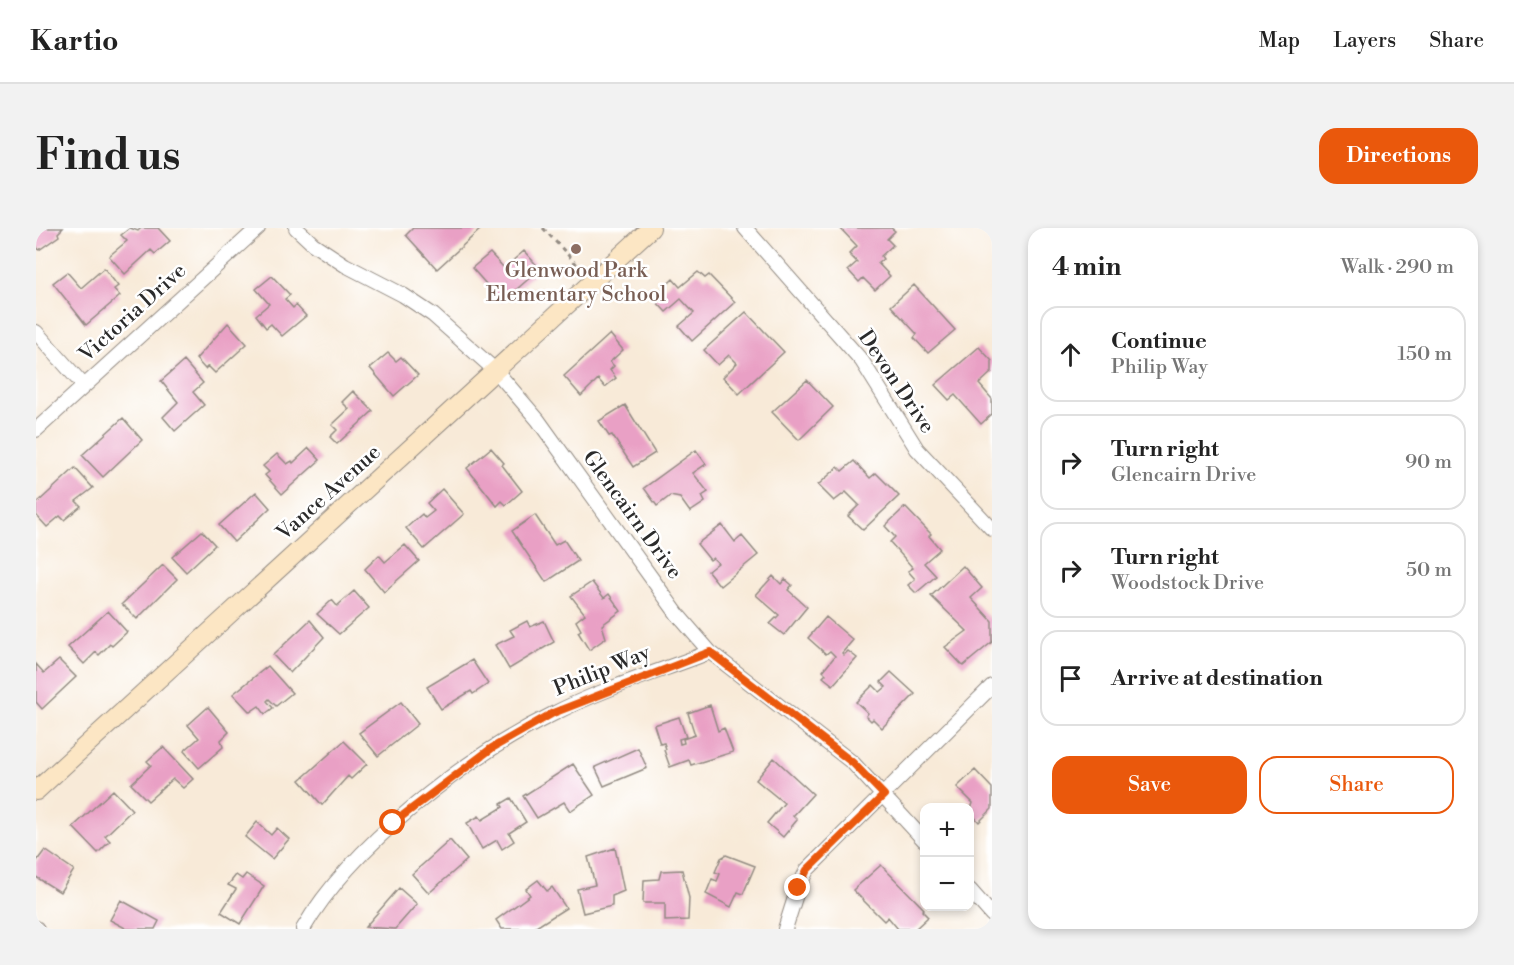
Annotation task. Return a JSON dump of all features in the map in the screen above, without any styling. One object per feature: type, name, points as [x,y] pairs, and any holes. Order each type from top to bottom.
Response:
[{"type":"street","name":"Victoria Drive","points":[[36,430],[258,228]]},
{"type":"street","name":"Glencairn Drive","points":[[296,228],[313,244],[345,266],[403,295],[433,315],[496,371],[538,420],[678,615],[710,652],[853,763],[920,836]]},
{"type":"street","name":"Vance Avenue","points":[[36,791],[651,228]]},
{"type":"street","name":"Devon Drive","points":[[745,228],[862,361],[917,449],[992,529]]},
{"type":"street","points":[[36,332],[84,386]]},
{"type":"street","name":"Philip Way","points":[[303,929],[341,878],[393,823],[492,748],[553,713],[710,652]]},
{"type":"street","points":[[785,929],[798,888],[807,870],[992,686]]},
{"type":"street","points":[[974,895],[992,915]]},
{"type":"path","points":[[543,228],[582,270]]},
{"type":"building","points":[[36,228],[63,228],[58,233],[59,236],[39,250],[36,246]]},
{"type":"building","points":[[130,228],[138,231],[141,228],[158,228],[170,241],[155,254],[151,250],[125,274],[109,256],[127,241],[121,235]]},
{"type":"building","points":[[413,228],[482,228],[437,269],[406,235]]},
{"type":"building","points":[[840,228],[891,228],[895,231],[887,239],[893,245],[881,256],[883,259],[878,263],[890,276],[875,290],[863,278],[859,282],[848,270],[857,262],[849,254],[857,246]]},
{"type":"building","points":[[524,251],[540,269],[502,302],[472,268],[490,253],[504,268]]},
{"type":"building","points":[[104,268],[118,286],[114,289],[120,296],[86,325],[53,283],[67,272],[81,288]]},
{"type":"building","points":[[698,272],[705,278],[709,275],[735,302],[692,341],[679,326],[694,313],[681,299],[666,312],[653,298],[673,279],[680,287]]},
{"type":"building","points":[[272,276],[290,295],[285,299],[293,308],[296,305],[306,316],[282,336],[271,324],[266,328],[256,315],[269,304],[256,289]]},
{"type":"building","points":[[914,285],[955,330],[928,353],[914,338],[917,334],[891,306]]},
{"type":"building","points":[[746,312],[784,352],[739,394],[723,377],[737,363],[729,355],[718,365],[704,350]]},
{"type":"building","points":[[228,323],[247,344],[215,373],[208,366],[205,369],[196,359]]},
{"type":"building","points":[[610,334],[623,350],[610,362],[614,366],[610,370],[616,378],[605,387],[598,379],[581,396],[564,376]]},
{"type":"building","points":[[979,347],[992,361],[992,372],[979,384],[992,399],[992,414],[981,424],[955,395],[949,400],[935,385]]},
{"type":"building","points":[[388,353],[396,361],[401,357],[418,375],[394,396],[370,368]]},
{"type":"building","points":[[184,361],[203,383],[193,392],[204,405],[175,431],[163,417],[178,402],[161,381]]},
{"type":"building","points":[[807,380],[833,407],[799,440],[772,412]]},
{"type":"building","points":[[353,391],[373,411],[337,444],[330,437],[337,430],[332,425],[349,409],[342,402]]},
{"type":"building","points":[[625,405],[655,453],[633,467],[612,435],[609,436],[599,421]]},
{"type":"building","points":[[123,418],[142,440],[103,477],[82,455]]},
{"type":"building","points":[[309,448],[320,460],[282,494],[265,475],[269,472],[263,466],[277,454],[287,464],[292,461],[293,463]]},
{"type":"building","points":[[491,448],[522,491],[506,505],[502,501],[497,506],[467,468]]},
{"type":"building","points":[[696,450],[706,464],[693,473],[708,492],[702,496],[705,502],[690,512],[680,498],[670,496],[657,506],[644,488]]},
{"type":"building","points":[[854,461],[870,478],[876,473],[899,496],[863,530],[848,516],[859,505],[846,492],[834,501],[818,485],[838,467],[842,471]]},
{"type":"building","points":[[75,468],[93,488],[76,501],[81,506],[64,520],[60,516],[47,527],[36,515],[36,504]]},
{"type":"building","points":[[442,489],[464,514],[424,549],[406,528],[422,514],[425,518],[434,511],[427,503]]},
{"type":"building","points":[[256,492],[270,508],[234,542],[219,525]]},
{"type":"building","points":[[905,507],[931,534],[929,536],[940,549],[924,563],[936,576],[916,593],[908,585],[915,579],[908,571],[913,568],[890,542],[895,537],[885,526]]},
{"type":"building","points":[[535,515],[555,545],[564,540],[578,561],[546,582],[512,531]]},
{"type":"building","points":[[722,525],[735,542],[742,536],[758,555],[720,586],[708,571],[718,563],[713,558],[710,560],[697,544]]},
{"type":"building","points":[[202,531],[215,545],[186,572],[172,557]]},
{"type":"building","points":[[405,545],[419,561],[384,592],[365,569],[379,555],[385,562]]},
{"type":"building","points":[[163,565],[177,579],[137,619],[122,604]]},
{"type":"building","points":[[963,566],[982,588],[971,598],[992,621],[992,642],[963,666],[945,647],[967,631],[931,596]]},
{"type":"building","points":[[773,576],[781,584],[785,579],[792,585],[788,590],[807,607],[784,635],[770,624],[779,615],[756,595]]},
{"type":"building","points":[[592,582],[604,598],[609,594],[621,611],[602,625],[606,638],[589,650],[578,632],[581,630],[576,621],[585,614],[571,596]]},
{"type":"building","points":[[354,591],[369,608],[339,634],[317,614],[332,600],[337,606]]},
{"type":"building","points":[[108,611],[127,632],[99,655],[96,652],[84,664],[68,647]]},
{"type":"building","points":[[826,617],[853,640],[842,653],[844,655],[848,651],[857,658],[833,685],[823,677],[826,674],[823,671],[835,656],[830,651],[826,654],[808,638]]},
{"type":"building","points":[[310,620],[324,637],[290,673],[273,655]]},
{"type":"building","points":[[527,621],[530,627],[544,621],[554,642],[509,669],[495,645],[514,636],[510,630]]},
{"type":"building","points":[[59,660],[76,677],[42,709],[36,702],[36,664],[44,673]]},
{"type":"building","points":[[472,660],[488,684],[473,694],[471,691],[441,709],[427,687]]},
{"type":"building","points":[[268,666],[292,693],[276,706],[269,699],[267,701],[273,708],[265,714],[259,706],[250,712],[233,694]]},
{"type":"building","points":[[891,672],[915,694],[882,728],[866,716],[868,713],[856,702],[873,685],[880,692],[886,687],[881,682]]},
{"type":"building","points":[[401,702],[418,724],[378,756],[359,733]]},
{"type":"building","points":[[710,705],[718,731],[724,728],[733,752],[691,765],[689,760],[670,767],[664,743],[660,744],[654,725],[679,717],[686,737],[679,739],[680,744],[684,743],[683,739],[695,735],[688,713]]},
{"type":"building","points":[[208,707],[229,732],[221,740],[223,747],[199,768],[184,751],[199,738],[188,725]]},
{"type":"building","points":[[344,741],[367,764],[351,779],[348,776],[322,805],[300,780]]},
{"type":"building","points":[[163,747],[193,779],[183,788],[173,779],[148,801],[131,784],[151,765],[147,761]]},
{"type":"building","points":[[638,748],[647,768],[604,786],[595,767]]},
{"type":"building","points":[[774,758],[813,794],[793,816],[797,820],[783,837],[767,823],[784,803],[756,780]]},
{"type":"building","points":[[573,764],[594,795],[570,811],[564,802],[537,818],[523,796]]},
{"type":"building","points":[[975,770],[992,788],[992,809],[979,822],[974,816],[974,803],[957,787]]},
{"type":"building","points":[[113,790],[132,810],[105,836],[110,841],[98,853],[73,827]]},
{"type":"building","points":[[511,798],[526,822],[509,833],[514,841],[502,849],[497,840],[482,849],[467,823],[479,816],[482,820],[503,807],[501,804]]},
{"type":"building","points":[[257,822],[271,835],[277,828],[289,839],[272,859],[245,837]]},
{"type":"building","points":[[450,840],[467,860],[429,893],[412,874]]},
{"type":"building","points":[[615,848],[624,891],[612,896],[612,906],[583,913],[577,889],[595,885],[588,857]]},
{"type":"building","points":[[45,850],[74,870],[60,892],[36,877],[36,862]]},
{"type":"building","points":[[726,855],[755,866],[743,894],[738,892],[731,907],[706,894],[712,879],[717,881],[720,874],[715,872],[721,858]]},
{"type":"building","points":[[881,865],[920,905],[920,911],[928,917],[915,929],[898,929],[888,917],[884,921],[853,890]]},
{"type":"building","points":[[682,870],[689,898],[688,920],[665,921],[665,903],[643,903],[644,880],[659,879],[661,871]]},
{"type":"building","points":[[246,874],[264,886],[240,924],[221,912],[236,889],[228,885],[236,875],[242,879]]},
{"type":"building","points":[[538,880],[547,891],[552,887],[566,908],[533,929],[502,929],[496,920],[530,895],[526,889]]},
{"type":"building","points":[[399,888],[417,904],[395,929],[365,927]]},
{"type":"building","points":[[121,900],[159,921],[155,929],[127,929],[110,920]]},
{"type":"place","name":"Glenwood Park Elementary School","points":[[576,249]]},
{"type":"route","points":[[393,823],[492,748],[553,713],[710,652],[853,763],[884,795],[807,870],[798,888]]}]
